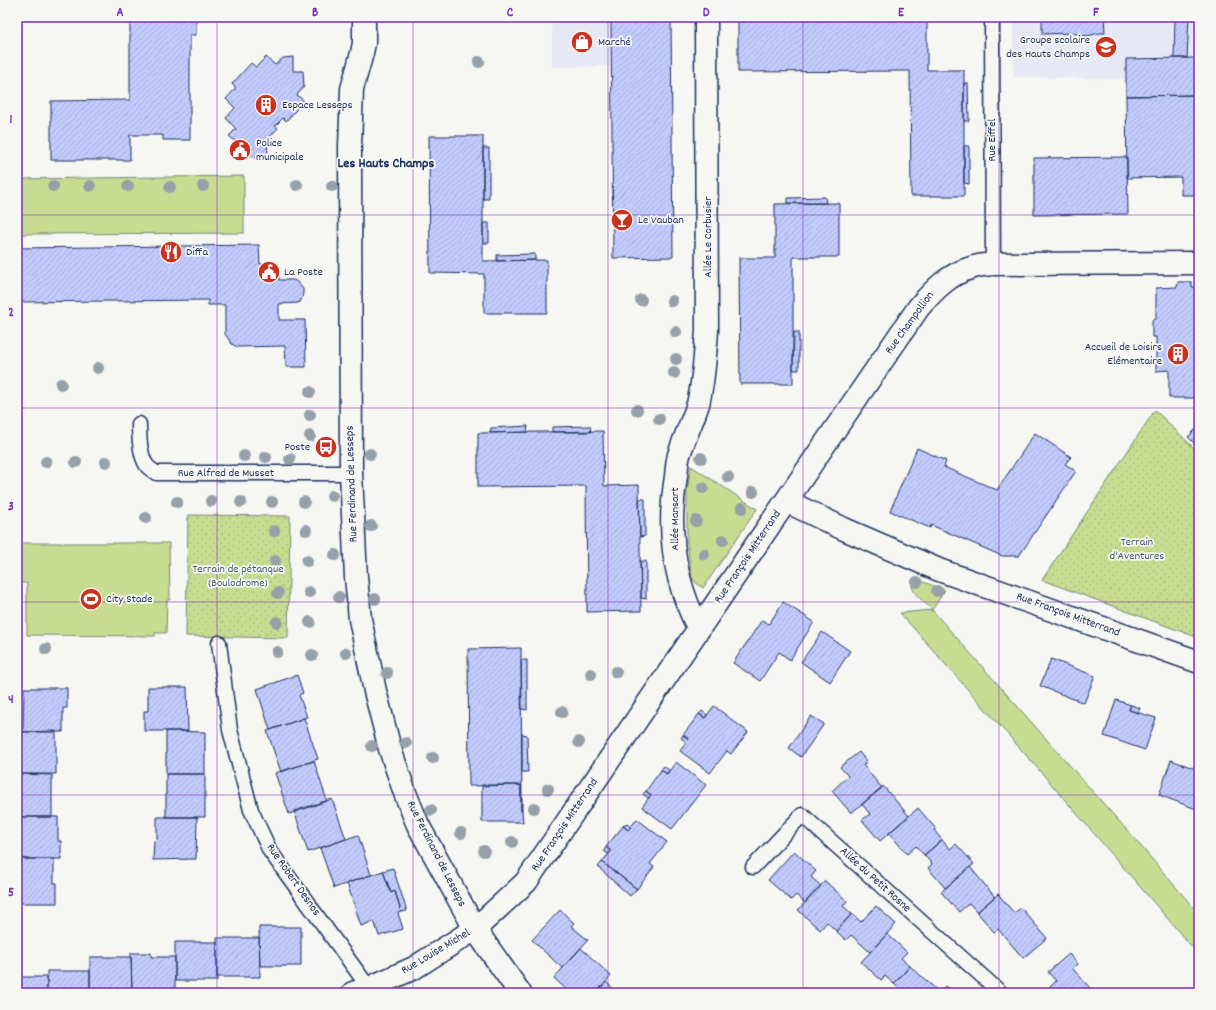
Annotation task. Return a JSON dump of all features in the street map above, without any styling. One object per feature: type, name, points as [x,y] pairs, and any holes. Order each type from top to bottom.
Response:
[{"type":"street","name":"Rue Ferdinand de Lesseps","points":[[364,17],[364,43],[352,89],[350,111],[351,474],[360,619],[375,691],[387,738],[405,793],[418,825],[475,929],[520,993]]},
{"type":"street","name":"Allée Le Corbusier","points":[[679,453],[698,403],[708,331],[706,17]]},
{"type":"street","name":"Rue Champollion","points":[[786,501],[920,307],[935,289],[949,278],[971,268],[993,264],[1199,263]]},
{"type":"street","name":"Allée Mansart","points":[[679,453],[673,496],[673,547],[679,578],[690,612],[699,629]]},
{"type":"street","name":"Rue François Mitterrand","points":[[475,929],[526,882],[786,501],[844,529],[939,570],[1199,662]]},
{"type":"street","name":"Rue Louise Michel","points":[[361,991],[414,968],[475,929]]},
{"type":"lane","name":"Rue Eiffel","points":[[990,17],[992,22],[993,264]]},
{"type":"lane","name":"Rue Alfred de Musset","points":[[139,424],[139,438],[142,452],[148,467],[156,473],[351,474]]},
{"type":"lane","name":"Rue Robert Desnos","points":[[219,644],[230,730],[251,810],[270,851],[361,991]]},
{"type":"lane","name":"Allée du Petit Rosne","points":[[753,867],[802,815],[1001,993]]},
{"type":"shaded area","name":"Marché","points":[[552,17],[611,17],[611,66],[552,67]]},
{"type":"shaded area","name":"Groupe scolaire des Hauts Champs","points":[[1013,17],[1199,17],[1199,80],[1013,77]]},
{"type":"green space","points":[[244,176],[244,233],[17,234],[17,179]]},
{"type":"green space","name":"Terrain d'Aventures","points":[[1155,410],[1199,453],[1199,638],[1042,580]]},
{"type":"green space","points":[[691,466],[757,509],[703,588],[692,578],[687,542],[687,492]]},
{"type":"green space","name":"Terrain de pétanque (Boulodrome)","points":[[188,515],[290,516],[288,638],[186,636]]},
{"type":"green space","name":"City Stade","points":[[17,543],[169,543],[170,600],[167,600],[166,633],[155,633],[155,636],[27,635],[27,583],[17,583]]},
{"type":"green space","points":[[915,579],[945,590],[932,610],[915,593],[912,581]]},
{"type":"green space","points":[[932,610],[1133,837],[1199,914],[1199,955],[1033,763],[900,613]]},
{"type":"building","points":[[135,17],[196,17],[196,35],[190,35],[190,140],[163,140],[163,135],[130,135],[130,160],[51,160],[51,101],[130,100],[130,22],[135,22]]},
{"type":"building","points":[[611,17],[671,17],[673,257],[613,258]]},
{"type":"building","points":[[750,17],[788,17],[750,18]]},
{"type":"building","points":[[927,17],[927,70],[964,70],[964,196],[911,196],[910,71],[738,72],[738,18]]},
{"type":"building","points":[[1042,17],[1104,17],[1105,33],[1087,36],[1073,33],[1042,34]]},
{"type":"building","points":[[1175,17],[1175,18],[1127,18]]},
{"type":"building","points":[[1199,17],[1199,18],[1175,18]]},
{"type":"building","points":[[1175,18],[1189,18],[1187,58],[1174,58]]},
{"type":"building","name":"Espace Lesseps","points":[[266,57],[275,65],[283,58],[293,57],[293,71],[303,71],[304,87],[297,95],[304,101],[286,121],[283,118],[275,126],[278,128],[267,140],[268,157],[235,158],[235,141],[229,136],[236,129],[226,118],[235,108],[226,99],[236,88],[232,84],[251,63],[256,67]]},
{"type":"building","points":[[1199,58],[1199,95],[1126,96],[1126,59]]},
{"type":"building","points":[[964,83],[968,83],[969,121],[964,121]]},
{"type":"building","points":[[1199,95],[1199,195],[1181,195],[1181,177],[1127,178],[1126,96]]},
{"type":"building","points":[[429,136],[483,136],[483,261],[547,260],[547,313],[484,313],[484,274],[430,273]]},
{"type":"building","points":[[964,146],[969,146],[969,184],[964,183]]},
{"type":"building","points":[[483,148],[489,148],[489,199],[483,199]]},
{"type":"building","points":[[1127,157],[1128,214],[1034,215],[1034,158]]},
{"type":"building","points":[[825,197],[826,203],[788,203],[788,198]]},
{"type":"building","points":[[839,203],[839,257],[793,257],[793,384],[740,384],[739,258],[775,258],[775,204]]},
{"type":"building","points":[[483,223],[489,223],[489,243],[483,243]]},
{"type":"building","points":[[259,245],[260,264],[278,264],[279,280],[294,280],[303,289],[302,298],[298,303],[279,304],[279,320],[305,320],[306,367],[286,367],[285,346],[237,347],[232,344],[225,334],[225,305],[208,305],[208,300],[17,302],[17,248]]},
{"type":"building","points":[[535,254],[535,260],[497,261],[497,255]]},
{"type":"building","name":"Accueil de Loisirs Elémentaire","points":[[1178,282],[1192,282],[1192,287],[1199,287],[1199,398],[1169,398],[1169,370],[1156,371],[1156,337],[1152,337],[1152,320],[1156,319],[1156,288],[1177,287]]},
{"type":"building","points":[[794,332],[799,332],[799,370],[793,370]]},
{"type":"building","points":[[528,426],[527,432],[490,433],[491,428]]},
{"type":"building","points":[[590,426],[591,432],[552,432],[552,427]]},
{"type":"building","points":[[1198,427],[1199,429],[1199,448],[1188,437]]},
{"type":"building","points":[[603,431],[604,486],[639,485],[641,611],[587,612],[586,486],[478,487],[478,433]]},
{"type":"building","points":[[1035,433],[1071,457],[1065,464],[1076,471],[1019,556],[1002,556],[931,525],[930,528],[890,511],[917,448],[946,461],[944,467],[997,490]]},
{"type":"building","points":[[639,499],[645,499],[645,536],[640,537]]},
{"type":"building","points":[[640,561],[646,561],[646,599],[641,598]]},
{"type":"building","points":[[783,602],[814,622],[790,660],[779,652],[760,681],[733,663],[762,620],[769,624]]},
{"type":"building","points":[[822,632],[850,651],[830,682],[801,662]]},
{"type":"building","points":[[521,648],[522,811],[521,785],[469,786],[468,649]]},
{"type":"building","points":[[1051,659],[1095,676],[1084,703],[1040,686]]},
{"type":"building","points":[[521,660],[527,660],[527,710],[522,709]]},
{"type":"building","points":[[297,675],[303,693],[299,695],[307,717],[270,730],[257,689]]},
{"type":"building","points":[[148,687],[187,687],[188,731],[144,731],[144,711],[148,711]]},
{"type":"building","points":[[24,688],[67,688],[67,708],[63,708],[63,732],[23,732]]},
{"type":"building","points":[[1116,700],[1131,705],[1129,710],[1156,718],[1145,750],[1104,736]]},
{"type":"building","points":[[1131,705],[1140,708],[1138,713],[1129,710]]},
{"type":"building","points":[[714,706],[748,732],[731,754],[727,751],[710,773],[680,751],[689,739],[683,735],[699,714],[705,718]]},
{"type":"building","points":[[702,711],[707,715],[705,718],[699,714]]},
{"type":"building","points":[[811,716],[824,724],[801,757],[789,748]]},
{"type":"building","points":[[304,718],[318,759],[281,772],[267,731]]},
{"type":"building","points":[[56,731],[56,774],[17,774],[17,732]]},
{"type":"building","points":[[166,731],[205,732],[205,774],[166,774]]},
{"type":"building","points":[[522,734],[527,735],[528,772],[522,772]]},
{"type":"building","points":[[683,735],[689,739],[686,742],[681,738]]},
{"type":"building","points":[[859,752],[867,762],[863,765],[882,788],[851,813],[832,791],[848,776],[840,767]]},
{"type":"building","points":[[1171,760],[1199,770],[1199,810],[1159,795]]},
{"type":"building","points":[[314,761],[327,801],[289,814],[275,773]]},
{"type":"building","points":[[676,762],[706,785],[672,829],[642,807],[651,795],[646,791],[661,770],[667,774]]},
{"type":"building","points":[[664,766],[669,770],[667,774],[661,770]]},
{"type":"building","points":[[17,774],[52,775],[52,817],[17,817]]},
{"type":"building","points":[[166,774],[205,774],[205,817],[166,817]]},
{"type":"building","points":[[482,785],[521,785],[521,811],[523,822],[482,822]]},
{"type":"building","points":[[883,786],[909,816],[880,841],[862,820],[870,814],[862,804]]},
{"type":"building","points":[[646,791],[651,795],[648,798],[643,794]]},
{"type":"building","points":[[332,799],[346,839],[308,852],[294,811]]},
{"type":"building","points":[[918,808],[936,829],[934,830],[942,840],[924,855],[916,846],[907,854],[889,833]]},
{"type":"building","points":[[18,817],[58,817],[58,841],[61,841],[61,859],[18,859]]},
{"type":"building","points":[[157,817],[197,817],[196,859],[153,860],[154,841],[157,840]]},
{"type":"building","points":[[637,819],[667,842],[650,864],[654,867],[637,889],[602,862],[611,851],[606,847],[623,826],[628,830]]},
{"type":"building","points":[[626,823],[631,827],[628,830],[623,826]]},
{"type":"building","points":[[358,835],[371,875],[334,888],[320,848]]},
{"type":"building","points":[[942,840],[950,849],[956,844],[974,864],[945,888],[928,868],[932,864],[924,855]]},
{"type":"building","points":[[606,847],[611,851],[608,854],[604,851]]},
{"type":"building","points":[[794,851],[816,871],[811,877],[821,886],[805,903],[796,895],[791,900],[768,880]]},
{"type":"building","points":[[17,859],[54,859],[54,883],[57,883],[57,903],[17,903]]},
{"type":"building","points":[[602,862],[637,889],[630,896],[598,867]]},
{"type":"building","points":[[970,867],[995,897],[977,912],[969,903],[959,912],[941,892]]},
{"type":"building","points":[[393,868],[407,911],[401,912],[395,891],[391,893],[383,871]]},
{"type":"building","points":[[383,871],[391,893],[395,891],[401,912],[398,913],[403,929],[379,936],[374,921],[361,926],[347,883]]},
{"type":"building","points":[[825,881],[847,901],[843,906],[852,914],[836,931],[827,922],[820,930],[798,910]]},
{"type":"building","points":[[998,894],[1014,913],[1021,908],[1047,938],[1023,958],[998,929],[994,932],[977,912]]},
{"type":"building","points":[[876,906],[896,924],[870,952],[851,935],[846,940],[836,931],[852,914],[861,922]]},
{"type":"building","points":[[560,910],[574,923],[571,926],[588,940],[562,968],[532,940]]},
{"type":"building","points":[[259,927],[301,927],[301,966],[260,966]]},
{"type":"building","points":[[887,934],[907,952],[901,958],[910,966],[894,984],[885,976],[881,980],[861,962]]},
{"type":"building","points":[[217,938],[259,938],[260,977],[217,977]]},
{"type":"building","points":[[175,942],[217,942],[217,981],[175,981]]},
{"type":"building","points":[[581,948],[611,976],[596,993],[570,993],[554,978]]},
{"type":"building","points":[[131,953],[151,953],[151,957],[175,957],[175,993],[132,993]]},
{"type":"building","points":[[1069,954],[1078,964],[1073,969],[1090,988],[1084,993],[1044,993],[1056,981],[1048,972]]},
{"type":"building","points":[[90,957],[131,957],[132,993],[90,993]]},
{"type":"building","points":[[910,966],[939,993],[902,993],[903,992],[894,984]]},
{"type":"building","points":[[47,971],[90,971],[90,993],[47,993]]},
{"type":"building","points":[[17,977],[47,977],[47,993],[17,993]]},
{"type":"building","points":[[606,982],[618,993],[596,993]]},
{"type":"building","points":[[945,986],[953,993],[939,993]]},
{"type":"place","name":"Marché","points":[[582,42]]},
{"type":"place","name":"Groupe scolaire des Hauts Champs","points":[[1106,47]]},
{"type":"place","name":"Espace Lesseps","points":[[266,105]]},
{"type":"place","name":"Police municipale","points":[[240,150]]},
{"type":"place","name":"Le Vauban","points":[[622,220]]},
{"type":"place","name":"Diffa","points":[[171,252]]},
{"type":"place","name":"La Poste","points":[[269,272]]},
{"type":"place","name":"Accueil de Loisirs Elémentaire","points":[[1178,354]]},
{"type":"place","name":"Poste","points":[[326,447]]},
{"type":"place","name":"City Stade","points":[[91,599]]},
{"type":"district","name":"Les Hauts Champs","points":[[386,164]]}]
